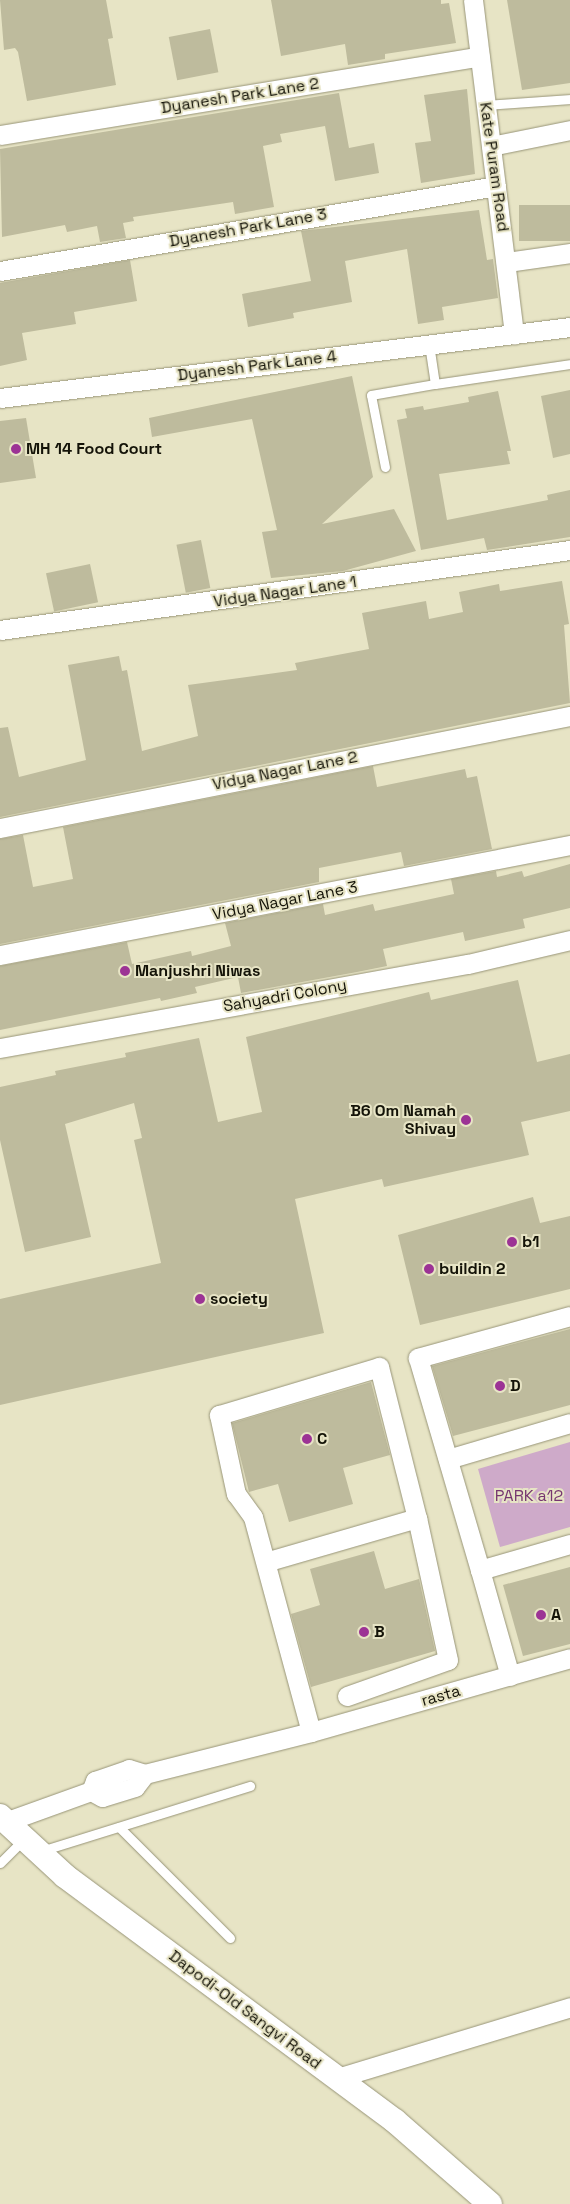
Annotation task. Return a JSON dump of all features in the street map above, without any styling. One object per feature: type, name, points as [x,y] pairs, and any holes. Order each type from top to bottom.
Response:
[{"type":"street","name":"Kate Puram Road","points":[[474,0],[507,262],[514,335]]},
{"type":"street","name":"Dyanesh Park Lane 2","points":[[0,135],[480,56]]},
{"type":"street","points":[[491,146],[570,130]]},
{"type":"street","name":"Dyanesh Park Lane 3","points":[[0,271],[496,186]]},
{"type":"street","points":[[507,262],[570,253]]},
{"type":"street","name":"Dyanesh Park Lane 4","points":[[0,398],[570,327]]},
{"type":"street","name":"Vidya Nagar Lane 1","points":[[0,630],[570,550]]},
{"type":"street","name":"Vidya Nagar Lane 2","points":[[0,828],[570,716]]},
{"type":"street","name":"Vidya Nagar Lane 3","points":[[0,954],[570,845]]},
{"type":"street","name":"Sahyadri Colony","points":[[0,1048],[468,964],[570,940]]},
{"type":"street","points":[[510,1676],[419,1356],[570,1316]]},
{"type":"street","points":[[311,1732],[266,1562],[250,1511],[236,1494],[218,1415],[374,1366],[380,1369],[417,1518],[448,1660],[347,1696]]},
{"type":"street","points":[[448,1459],[570,1424]]},
{"type":"street","points":[[266,1562],[417,1518]]},
{"type":"street","points":[[480,1570],[570,1544]]},
{"type":"street","name":"rasta","points":[[3,1819],[91,1791],[102,1797],[115,1794],[135,1787],[145,1774],[311,1732],[570,1658]]},
{"type":"street","name":"Dapodi-Old Sangvi Road","points":[[3,1819],[65,1876],[337,2078],[440,2158],[490,2204]]},
{"type":"street","points":[[337,2078],[570,2006]]},
{"type":"lane","points":[[486,105],[570,99]]},
{"type":"lane","points":[[429,344],[435,384]]},
{"type":"lane","points":[[385,466],[371,395],[570,364]]},
{"type":"lane","points":[[0,1863],[31,1846],[119,1827],[250,1786]]},
{"type":"lane","points":[[119,1827],[230,1938]]},
{"type":"green space","name":"PARK a12","points":[[570,1442],[570,1527],[500,1547],[478,1469]]},
{"type":"building","points":[[0,0],[106,0],[113,38],[108,39],[116,85],[27,101],[18,52],[15,48],[4,50]]},
{"type":"building","points":[[271,0],[441,0],[441,4],[449,3],[456,43],[385,54],[385,59],[348,65],[345,44],[281,56]]},
{"type":"building","points":[[507,0],[570,0],[570,83],[522,90]]},
{"type":"building","points":[[210,29],[218,72],[177,80],[169,37]]},
{"type":"building","points":[[467,89],[475,174],[421,183],[415,143],[431,141],[424,95]]},
{"type":"building","points":[[339,93],[349,148],[374,143],[379,173],[335,181],[325,126],[280,134],[282,142],[263,146],[274,207],[235,214],[233,202],[133,217],[134,221],[123,223],[126,238],[100,242],[97,226],[67,232],[65,225],[2,237],[0,149]]},
{"type":"building","points":[[519,205],[570,205],[570,241],[519,241]]},
{"type":"building","points":[[479,210],[487,260],[493,259],[498,298],[442,307],[444,320],[418,324],[407,249],[345,261],[352,302],[293,313],[294,318],[248,327],[242,294],[311,281],[301,231]]},
{"type":"building","points":[[130,260],[137,301],[74,312],[76,324],[22,333],[27,360],[0,366],[0,283]]},
{"type":"building","points":[[352,376],[373,477],[322,524],[394,509],[416,551],[343,571],[271,578],[262,532],[277,530],[252,419],[152,437],[149,418]]},
{"type":"building","points":[[570,390],[570,454],[553,458],[541,396]]},
{"type":"building","points":[[498,391],[511,451],[507,451],[510,464],[439,474],[447,520],[548,500],[547,495],[570,490],[570,537],[487,550],[484,538],[421,550],[397,420],[407,418],[405,409],[423,406],[424,410],[469,402],[468,397]]},
{"type":"building","name":"MH 14 Food Court","points":[[26,418],[36,478],[0,483],[0,421]]},
{"type":"building","points":[[201,540],[210,588],[186,593],[176,545]]},
{"type":"building","points":[[90,564],[98,602],[54,612],[46,573]]},
{"type":"building","points":[[562,581],[569,624],[564,625],[570,703],[0,817],[0,728],[8,727],[19,777],[86,760],[68,665],[119,656],[122,671],[127,670],[142,751],[198,736],[188,685],[297,670],[295,663],[369,649],[362,613],[426,601],[429,619],[463,612],[459,592],[499,584],[500,591]]},
{"type":"building","points":[[373,766],[377,787],[465,769],[467,778],[477,776],[492,849],[404,866],[401,852],[319,868],[319,882],[0,944],[0,839],[23,835],[33,887],[73,879],[63,827]]},
{"type":"building","points":[[570,864],[570,908],[523,919],[525,928],[465,941],[463,932],[383,949],[387,966],[357,972],[241,993],[238,977],[195,987],[197,993],[161,1001],[160,998],[0,1030],[0,966],[127,942],[132,964],[191,951],[192,956],[231,946],[225,923],[323,904],[325,915],[373,904],[375,911],[454,894],[451,879],[496,871],[497,877],[522,871],[524,877]]},
{"type":"building","points":[[518,980],[537,1062],[570,1054],[570,1111],[521,1122],[529,1155],[384,1187],[382,1179],[295,1199],[324,1333],[0,1405],[0,1299],[161,1263],[134,1140],[142,1138],[134,1103],[65,1124],[91,1237],[25,1252],[0,1140],[0,1087],[56,1075],[55,1071],[126,1057],[125,1053],[199,1038],[218,1122],[262,1112],[246,1037],[429,992],[431,1000]]},
{"type":"building","points":[[533,1197],[540,1223],[570,1216],[570,1289],[420,1325],[398,1235]]},
{"type":"building","name":"D","points":[[570,1329],[570,1405],[453,1436],[432,1366]]},
{"type":"building","name":"C","points":[[371,1382],[390,1455],[343,1468],[353,1504],[289,1522],[278,1484],[249,1492],[232,1423]]},
{"type":"building","name":"B","points":[[374,1551],[385,1589],[419,1579],[435,1651],[311,1687],[291,1614],[320,1605],[310,1569]]},
{"type":"building","name":"A","points":[[570,1567],[570,1644],[523,1656],[503,1585]]},
{"type":"place","name":"MH 14 Food Court","points":[[16,449]]},
{"type":"place","name":"Manjushri Niwas","points":[[125,971]]},
{"type":"place","name":"B6 Om Namah Shivay","points":[[466,1120]]},
{"type":"place","name":"b1","points":[[512,1242]]},
{"type":"place","name":"buildin 2","points":[[429,1269]]},
{"type":"place","name":"society","points":[[200,1299]]},
{"type":"place","name":"D","points":[[500,1386]]},
{"type":"place","name":"C","points":[[307,1439]]},
{"type":"place","name":"A","points":[[541,1615]]},
{"type":"place","name":"B","points":[[364,1632]]}]
